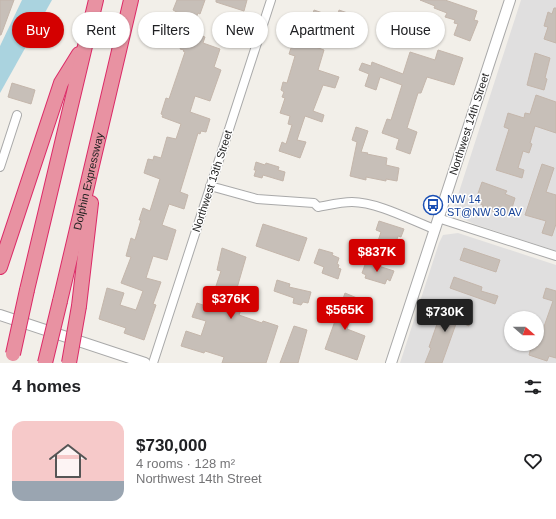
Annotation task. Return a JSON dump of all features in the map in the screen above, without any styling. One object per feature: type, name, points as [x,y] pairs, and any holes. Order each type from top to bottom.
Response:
[{"type":"highway","points":[[93,12],[96,0]]},
{"type":"highway","name":"Dolphin Expressway","points":[[45,363],[131,0]]},
{"type":"highway","points":[[0,267],[61,83],[83,48]]},
{"type":"highway","points":[[12,358],[85,48]]},
{"type":"highway","points":[[69,363],[79,306],[98,139]]},
{"type":"street","name":"Northwest 13th Street","points":[[153,363],[271,0]]},
{"type":"street","name":"Northwest 14th Street","points":[[391,363],[510,0]]},
{"type":"street","points":[[0,167],[17,115]]},
{"type":"street","points":[[210,186],[257,199],[314,204],[318,207],[353,202],[361,203],[397,213],[434,229]]},
{"type":"street","points":[[438,218],[556,256]]},
{"type":"street","points":[[0,315],[145,363]]},
{"type":"shaded area","points":[[521,0],[556,0],[556,251],[474,224],[459,217],[454,205]]},
{"type":"shaded area","points":[[458,233],[556,265],[556,363],[400,363],[439,243],[443,235]]},
{"type":"water","points":[[22,0],[52,0],[45,12],[16,12]]},
{"type":"water","points":[[12,21],[12,48],[25,48],[0,93],[0,46]]},
{"type":"building","points":[[0,0],[14,0],[1,35],[0,35]]},
{"type":"building","points":[[177,0],[205,0],[201,12],[177,12],[173,10]]},
{"type":"building","points":[[216,0],[247,0],[244,11],[216,2]]},
{"type":"building","points":[[420,0],[445,0],[477,11],[474,20],[478,21],[470,41],[454,35],[458,24],[454,23],[455,20],[445,17],[447,13],[434,8],[435,6]]},
{"type":"building","points":[[554,8],[556,8],[556,43],[544,39],[548,27],[544,26],[548,12],[552,14]]},
{"type":"building","points":[[204,43],[212,46],[212,48],[220,49],[214,67],[221,70],[210,101],[195,96],[190,112],[210,119],[206,132],[201,131],[200,134],[198,133],[180,192],[188,195],[184,209],[169,204],[162,225],[176,230],[167,260],[153,256],[146,278],[161,282],[153,304],[156,305],[144,340],[124,333],[126,328],[99,319],[107,288],[124,293],[120,305],[136,310],[143,291],[121,283],[131,257],[126,256],[131,238],[135,240],[143,208],[150,211],[160,179],[144,173],[148,159],[153,160],[154,156],[161,158],[167,137],[176,139],[181,124],[162,117],[163,115],[161,114],[166,98],[169,99],[185,52],[183,51],[184,50],[180,49],[204,48]]},
{"type":"building","points":[[291,48],[319,48],[324,50],[318,70],[339,77],[335,88],[323,85],[313,111],[324,115],[322,122],[305,116],[297,140],[306,142],[300,158],[279,151],[282,142],[286,144],[292,125],[288,124],[290,116],[280,113],[285,98],[282,97],[284,92],[281,90],[283,82],[287,83],[295,56],[289,54]]},
{"type":"building","points":[[438,50],[463,58],[454,85],[427,77],[421,93],[418,93],[407,128],[417,132],[410,154],[396,149],[399,139],[382,133],[387,119],[391,120],[402,85],[380,77],[376,90],[365,86],[369,74],[359,70],[362,63],[371,66],[372,62],[403,74],[410,52],[435,60]]},
{"type":"building","points":[[535,53],[550,58],[545,78],[547,79],[544,90],[527,85]]},
{"type":"building","points":[[12,83],[35,90],[31,104],[8,97]]},
{"type":"building","points":[[536,95],[556,102],[556,133],[535,126],[529,153],[523,151],[518,168],[524,170],[522,178],[496,170],[509,129],[504,127],[508,113],[524,118],[525,113],[530,114]]},
{"type":"building","points":[[356,127],[368,131],[361,152],[387,158],[386,165],[399,168],[397,181],[386,179],[386,181],[366,177],[366,180],[350,176],[357,142],[352,140]]},
{"type":"building","points":[[256,162],[279,167],[278,170],[285,172],[283,181],[263,175],[262,178],[254,176]]},
{"type":"building","points":[[542,164],[554,168],[546,192],[556,195],[556,224],[552,236],[542,233],[546,221],[525,215]]},
{"type":"building","points":[[482,182],[507,191],[505,194],[515,198],[510,215],[498,213],[482,207],[483,205],[475,202]]},
{"type":"building","points":[[379,221],[404,229],[401,237],[398,236],[393,254],[376,247],[381,232],[376,230]]},
{"type":"building","points":[[263,224],[307,238],[299,261],[256,246]]},
{"type":"building","points":[[222,248],[246,257],[237,288],[248,291],[239,315],[262,323],[263,321],[278,326],[266,363],[222,363],[224,357],[181,346],[186,331],[201,336],[206,321],[192,317],[197,303],[209,307],[221,271],[217,270]]},
{"type":"building","points":[[464,248],[500,260],[496,272],[460,260]]},
{"type":"building","points":[[319,249],[333,253],[332,255],[339,258],[337,264],[339,265],[338,268],[341,269],[338,279],[322,273],[324,267],[314,263]]},
{"type":"building","points":[[366,262],[394,271],[390,281],[387,279],[385,284],[365,278],[366,275],[362,273]]},
{"type":"building","points":[[454,277],[482,287],[481,291],[498,296],[495,304],[450,288]]},
{"type":"building","points":[[277,280],[290,284],[289,287],[311,292],[308,303],[303,302],[301,305],[293,303],[294,298],[274,291]]},
{"type":"building","points":[[546,288],[556,291],[556,358],[549,356],[547,361],[529,355],[530,351],[544,351],[544,326],[553,301],[543,298]]},
{"type":"building","points":[[345,293],[357,298],[355,304],[357,304],[356,309],[354,314],[352,313],[347,329],[365,336],[357,360],[325,349]]},
{"type":"building","points":[[444,304],[472,316],[469,326],[457,321],[442,363],[425,363],[431,348],[429,347]]},
{"type":"building","points":[[294,326],[307,330],[298,363],[280,363]]},
{"type":"place","name":"NW 14 ST@NW 30 AV","points":[[433,205]]}]
